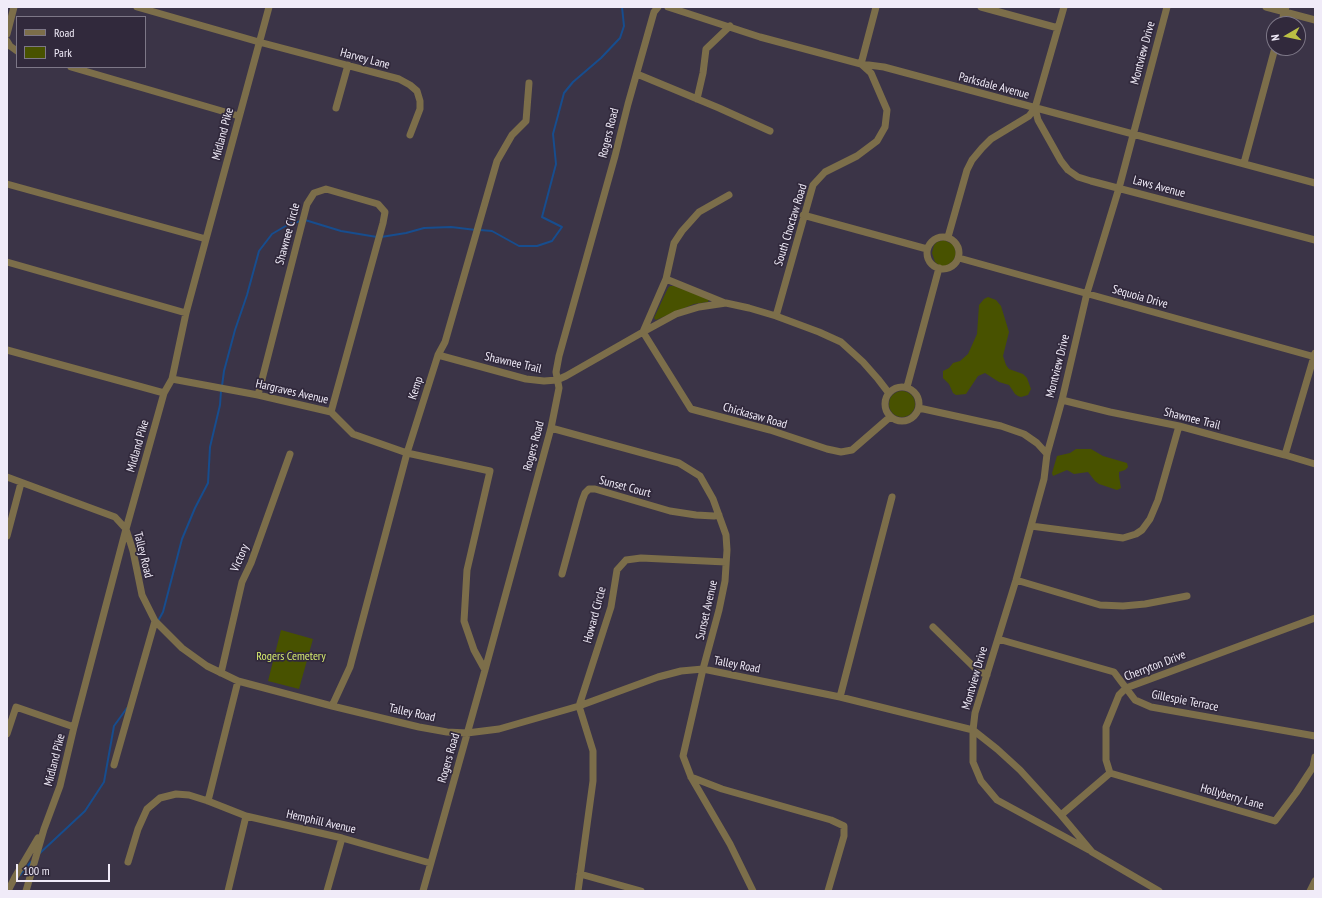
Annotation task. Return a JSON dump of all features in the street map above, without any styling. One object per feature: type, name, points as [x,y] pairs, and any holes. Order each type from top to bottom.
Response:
[{"type":"street","points":[[7,34],[14,7]]},
{"type":"street","name":"Harvey Lane","points":[[137,7],[259,42],[399,79],[417,91],[420,101],[420,108],[410,135]]},
{"type":"street","name":"Midland Pike","points":[[26,891],[44,829],[60,786],[126,529],[164,393],[172,379],[186,313],[269,7]]},
{"type":"street","name":"Rogers Road","points":[[423,891],[485,670],[550,428],[559,388],[556,372],[559,356],[654,12],[658,7]]},
{"type":"street","name":"Parksdale Avenue","points":[[668,7],[760,37],[861,64],[884,67],[1315,183]]},
{"type":"street","points":[[861,64],[876,7]]},
{"type":"street","points":[[982,7],[1058,28]]},
{"type":"street","points":[[948,237],[967,170],[972,160],[991,139],[1029,116],[1035,108],[1064,7]]},
{"type":"street","name":"Montview Drive","points":[[973,730],[975,713],[1016,580],[1044,479],[1046,454],[1062,400],[1087,293],[1118,188],[1167,7]]},
{"type":"street","points":[[1266,7],[1285,10],[1315,20]]},
{"type":"street","points":[[697,99],[703,73],[706,49],[730,26]]},
{"type":"street","points":[[7,41],[10,46],[16,50]]},
{"type":"street","points":[[1244,163],[1273,56]]},
{"type":"street","name":"South Choctaw Road","points":[[776,316],[803,215],[813,185],[825,172],[857,156],[877,141],[885,127],[887,110],[871,73],[861,64]]},
{"type":"street","points":[[336,108],[348,65]]},
{"type":"street","points":[[74,68],[239,116]]},
{"type":"street","points":[[637,74],[770,131]]},
{"type":"street","name":"Kemp","points":[[332,706],[350,667],[407,453],[438,355],[445,342],[497,161],[512,135],[526,121],[529,83]]},
{"type":"street","name":"Laws Avenue","points":[[1035,108],[1038,120],[1061,161],[1068,170],[1078,176],[1090,181],[1315,240]]},
{"type":"street","points":[[7,184],[206,239]]},
{"type":"street","name":"Shawnee Circle","points":[[258,395],[307,204],[314,193],[326,189],[378,204],[385,212],[331,412]]},
{"type":"street","points":[[643,332],[666,279],[674,243],[682,231],[699,212],[729,195]]},
{"type":"street","points":[[803,215],[927,249]]},
{"type":"street","points":[[940,237],[948,237],[954,241],[959,250],[958,258],[955,264],[949,268],[939,268],[931,264],[927,257],[927,249],[932,241],[940,237]]},
{"type":"street","name":"Sequoia Drive","points":[[958,258],[1315,355]]},
{"type":"street","points":[[7,262],[186,313]]},
{"type":"street","points":[[907,387],[939,268]]},
{"type":"street","name":"Shawnee Trail","points":[[666,279],[726,304],[776,316],[841,342],[863,362],[888,392]]},
{"type":"street","name":"Shawnee Trail","points":[[438,355],[526,379],[544,382],[557,380],[676,314],[699,307],[726,304]]},
{"type":"street","name":"Chickasaw Road","points":[[643,332],[692,409],[770,430],[841,452],[852,450],[890,417]]},
{"type":"street","points":[[7,350],[164,393]]},
{"type":"street","points":[[1285,455],[1315,355]]},
{"type":"street","name":"Hargraves Avenue","points":[[172,379],[258,395],[331,412],[353,434],[407,453],[490,471],[467,570],[464,621],[474,650],[485,670]]},
{"type":"street","points":[[902,386],[907,387],[917,395],[919,408],[911,419],[897,421],[890,417],[884,404],[888,392],[894,388],[902,386]]},
{"type":"street","name":"Shawnee Trail","points":[[1062,400],[1110,412],[1179,426],[1315,464]]},
{"type":"street","points":[[919,408],[1001,426],[1024,434],[1037,443],[1046,454]]},
{"type":"street","points":[[1031,526],[1123,538],[1136,534],[1142,530],[1150,520],[1158,500],[1179,426]]},
{"type":"street","name":"Sunset Avenue","points":[[550,428],[679,464],[700,476],[713,499],[726,534],[725,581],[683,756],[692,777],[730,844],[753,891]]},
{"type":"street","name":"Victory","points":[[221,673],[242,582],[251,563],[290,454]]},
{"type":"street","name":"Talley Road","points":[[7,477],[114,517],[126,529],[134,551],[142,595],[155,620],[182,648],[207,666],[238,681],[419,727],[447,732],[467,733],[499,729],[579,706],[666,675],[681,671],[703,669],[840,697],[973,730],[1020,770],[1092,852]]},
{"type":"street","points":[[7,536],[21,483]]},
{"type":"street","name":"Sunset Court","points":[[562,574],[582,501],[585,493],[589,490],[595,489],[670,511],[708,516],[719,515]]},
{"type":"street","points":[[840,697],[892,497]]},
{"type":"street","name":"Howard Circle","points":[[579,706],[611,607],[617,570],[626,560],[641,558],[726,562]]},
{"type":"street","points":[[1016,580],[1100,605],[1123,606],[1144,604],[1187,596]]},
{"type":"street","name":"Cherryton Drive","points":[[1110,773],[1106,760],[1106,727],[1119,695],[1126,688],[1315,618]]},
{"type":"street","points":[[114,765],[155,620]]},
{"type":"street","points":[[933,627],[978,670],[987,675]]},
{"type":"street","name":"Gillespie Terrace","points":[[998,639],[1114,672],[1135,700],[1151,707],[1315,736]]},
{"type":"street","points":[[208,801],[238,681]]},
{"type":"street","points":[[7,734],[16,706],[74,727]]},
{"type":"street","points":[[578,891],[593,781],[593,751],[579,706]]},
{"type":"street","name":"Talley Road","points":[[973,730],[973,762],[981,781],[997,800],[1159,891]]},
{"type":"street","name":"Hollyberry Lane","points":[[1110,773],[1274,820],[1296,793],[1313,767],[1315,757]]},
{"type":"street","points":[[1061,815],[1110,773]]},
{"type":"street","points":[[692,777],[722,789],[832,820],[844,826],[844,836],[828,891]]},
{"type":"street","name":"Hemphill Avenue","points":[[128,862],[138,829],[147,809],[160,798],[176,794],[189,795],[246,816],[342,838],[430,863]]},
{"type":"street","points":[[228,891],[246,816]]},
{"type":"street","points":[[8,891],[44,829]]},
{"type":"street","points":[[328,891],[342,838]]},
{"type":"street","points":[[580,874],[641,891]]},
{"type":"street","points":[[1310,891],[1315,881]]},
{"type":"green space","points":[[944,240],[954,245],[956,254],[953,261],[946,266],[940,266],[935,262],[932,253],[934,245],[937,242]]},
{"type":"green space","points":[[670,286],[674,286],[709,299],[708,302],[694,304],[656,320],[654,318]]},
{"type":"green space","points":[[988,297],[996,300],[1001,306],[1009,332],[1003,356],[1006,365],[1009,369],[1023,374],[1027,378],[1031,389],[1028,395],[1021,397],[1018,396],[1009,385],[999,382],[985,373],[978,376],[966,394],[956,395],[943,378],[943,371],[949,368],[953,363],[960,361],[968,354],[977,334],[979,305]]},
{"type":"green space","points":[[902,391],[911,395],[915,404],[911,413],[902,417],[893,413],[889,404],[893,395]]},
{"type":"green space","points":[[1076,449],[1091,449],[1103,456],[1127,463],[1128,467],[1119,472],[1121,488],[1117,490],[1099,484],[1088,472],[1074,474],[1067,470],[1053,476],[1052,473],[1057,456],[1070,453]]},
{"type":"green space","name":"Rogers Cemetery","points":[[281,630],[313,639],[299,689],[268,681]]},
{"type":"waterway","points":[[480,230],[492,231],[519,246],[537,246],[552,241],[562,227],[542,217],[556,164],[553,134],[564,93],[573,82],[601,58],[620,38],[624,26],[622,7]]},
{"type":"waterway","points":[[305,220],[341,231],[377,237]]},
{"type":"waterway","points":[[222,386],[224,371],[235,330],[247,295],[259,251],[272,234],[289,224],[301,221]]},
{"type":"waterway","points":[[381,237],[406,233],[424,228],[451,227],[476,230]]},
{"type":"waterway","points":[[158,621],[163,612],[182,539],[195,508],[208,483],[210,447],[220,405],[221,391]]},
{"type":"waterway","points":[[40,853],[85,811],[104,782],[114,726],[127,708]]},
{"type":"waterway","points":[[20,875],[31,862]]}]
